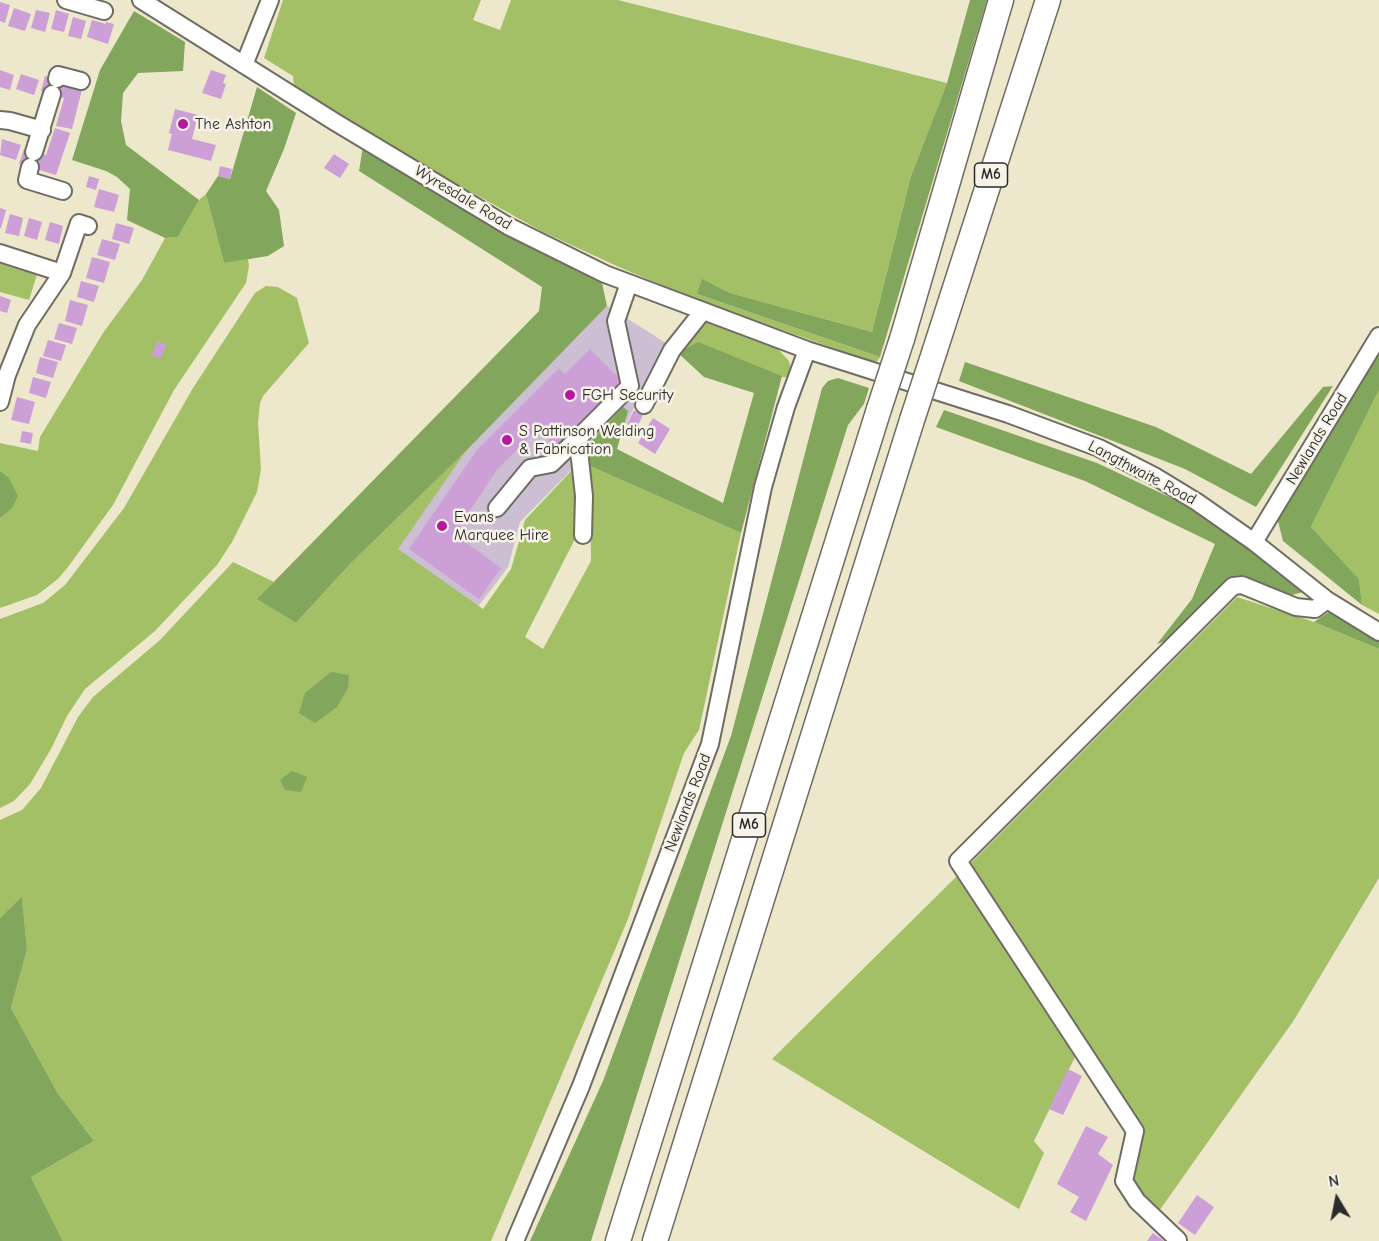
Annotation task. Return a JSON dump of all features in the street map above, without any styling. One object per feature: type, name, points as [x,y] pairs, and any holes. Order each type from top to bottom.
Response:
[{"type":"highway","name":"M6","points":[[618,1241],[902,339],[1001,0]]},
{"type":"highway","name":"M6","points":[[655,1241],[912,420],[1048,0]]},
{"type":"street","points":[[66,0],[104,11]]},
{"type":"street","name":"Wyresdale Road","points":[[141,0],[508,225],[605,274],[807,350]]},
{"type":"street","points":[[244,65],[270,0]]},
{"type":"street","points":[[63,191],[27,180],[58,75],[81,81]]},
{"type":"street","points":[[0,120],[10,121],[36,148]]},
{"type":"street","points":[[0,402],[3,374],[27,325],[62,273],[79,223],[88,226]]},
{"type":"street","points":[[0,254],[62,273]]},
{"type":"street","points":[[497,508],[530,468],[551,464],[630,386],[616,321],[629,283]]},
{"type":"street","points":[[644,405],[672,350],[703,311]]},
{"type":"street","name":"Newlands Road","points":[[1254,542],[1379,336]]},
{"type":"street","name":"Langthwaite Road","points":[[807,350],[1008,414],[1099,448],[1197,502],[1254,542],[1327,600],[1379,632]]},
{"type":"street","name":"Newlands Road","points":[[515,1241],[581,1086],[710,744],[763,487],[786,408],[807,350]]},
{"type":"street","points":[[576,440],[584,496],[583,535]]},
{"type":"street","points":[[1178,1240],[1137,1200],[1124,1181],[1135,1131],[958,861],[1233,586],[1242,585],[1296,607],[1314,609],[1327,600]]},
{"type":"shaded area","points":[[607,306],[666,343],[608,460],[591,450],[520,522],[508,567],[462,628],[351,563],[466,451]]},
{"type":"green space","points":[[283,0],[481,0],[473,20],[500,30],[511,0],[618,0],[947,83],[911,176],[872,332],[730,293],[703,280],[697,294],[880,357],[876,363],[694,299],[619,267],[543,232],[385,144],[294,87],[293,76],[264,58]]},
{"type":"green space","points":[[970,0],[987,0],[880,357],[697,294],[702,279],[730,293],[872,332],[911,176],[947,83]]},
{"type":"green space","points":[[134,11],[185,42],[183,71],[138,73],[123,93],[121,121],[126,145],[199,200],[178,237],[165,238],[127,220],[130,189],[106,171],[72,160],[100,70]]},
{"type":"green space","points":[[257,87],[296,113],[266,191],[279,210],[284,246],[268,256],[224,263],[206,194],[218,176],[230,179]]},
{"type":"green space","points":[[363,146],[508,235],[602,283],[607,306],[466,451],[351,563],[296,623],[257,599],[539,311],[542,287],[359,171]]},
{"type":"green space","points":[[206,194],[224,263],[248,259],[246,283],[174,390],[113,505],[68,567],[58,579],[37,595],[0,608],[0,443],[38,451],[40,437],[103,333],[142,280],[165,238],[178,237],[199,200]]},
{"type":"green space","points":[[0,259],[38,271],[29,300],[0,292]]},
{"type":"green space","points":[[266,286],[278,287],[297,298],[309,343],[263,396],[260,403],[258,422],[261,469],[257,492],[232,542],[217,565],[155,631],[85,689],[67,716],[30,784],[14,801],[0,808],[0,619],[43,603],[65,585],[124,508],[193,388],[255,293]]},
{"type":"green space","points":[[706,320],[775,346],[789,361],[791,370],[788,378],[678,353],[695,328]]},
{"type":"green space","points":[[698,342],[782,376],[741,533],[590,466],[588,444],[623,407],[628,411],[617,449],[723,503],[754,393],[704,377],[678,353]]},
{"type":"green space","points":[[1379,354],[1379,390],[1311,527],[1359,579],[1362,605],[1283,541],[1277,517]]},
{"type":"green space","points":[[965,362],[1156,427],[1251,474],[1323,387],[1333,386],[1256,507],[1185,469],[959,381]]},
{"type":"green space","points":[[838,378],[869,388],[864,404],[848,425],[591,1241],[530,1241],[603,1081],[731,736],[822,388],[828,381]]},
{"type":"green space","points":[[1379,390],[1379,614],[1362,605],[1359,579],[1311,527]]},
{"type":"green space","points":[[944,410],[1097,463],[1180,502],[1244,539],[1303,592],[1288,596],[1243,575],[1233,576],[1166,641],[1157,644],[1192,599],[1215,544],[1085,481],[936,427]]},
{"type":"green space","points":[[466,451],[398,549],[483,609],[511,569],[525,520],[574,468],[575,539],[525,637],[543,649],[591,561],[590,466],[741,533],[699,730],[684,753],[628,919],[491,1241],[63,1241],[31,1177],[94,1141],[57,1092],[11,1008],[27,950],[22,898],[0,918],[0,820],[22,810],[41,788],[78,717],[93,697],[160,640],[233,562],[274,582],[258,599],[296,623],[351,563]]},
{"type":"green space","points":[[0,471],[9,478],[18,496],[12,508],[0,518]]},
{"type":"green space","points":[[1237,597],[1314,622],[1379,649],[1379,878],[1294,1020],[1159,1211],[1131,1179],[1144,1129],[969,865]]},
{"type":"green space","points":[[1329,612],[1379,641],[1379,649],[1314,622]]},
{"type":"green space","points":[[331,672],[349,675],[348,688],[337,707],[315,723],[299,713],[305,693]]},
{"type":"green space","points":[[292,771],[307,777],[301,792],[285,790],[280,780]]},
{"type":"green space","points":[[957,876],[1075,1057],[1034,1141],[1044,1153],[1019,1209],[772,1059]]},
{"type":"green space","points":[[22,897],[27,950],[11,1008],[57,1092],[94,1141],[31,1177],[63,1241],[0,1241],[0,918]]},
{"type":"building","points":[[0,2],[10,5],[5,23],[0,21]]},
{"type":"building","points":[[14,8],[31,14],[25,31],[8,26]]},
{"type":"building","points":[[36,10],[50,13],[45,32],[31,28]]},
{"type":"building","points":[[56,10],[69,14],[64,32],[51,29]]},
{"type":"building","points":[[73,17],[86,21],[81,39],[68,36]]},
{"type":"building","points":[[92,20],[114,24],[108,44],[87,37]]},
{"type":"building","points":[[0,70],[14,75],[10,90],[0,87]]},
{"type":"building","points":[[211,70],[226,75],[223,83],[226,84],[221,99],[202,93]]},
{"type":"building","points":[[21,74],[39,80],[34,95],[16,89]]},
{"type":"building","points":[[45,76],[83,86],[72,129],[56,126],[64,98],[41,91]]},
{"type":"building","points":[[175,109],[198,115],[192,139],[216,145],[211,161],[168,150],[172,134],[169,133]]},
{"type":"building","points":[[55,128],[70,133],[56,175],[19,164],[24,149],[46,155]]},
{"type":"building","points":[[2,139],[21,145],[16,160],[0,155]]},
{"type":"building","points":[[334,154],[349,164],[340,178],[324,168]]},
{"type":"building","points":[[220,166],[232,169],[230,179],[218,176]]},
{"type":"building","points":[[89,176],[99,179],[96,190],[86,187]]},
{"type":"building","points":[[99,189],[119,195],[114,212],[94,207]]},
{"type":"building","points":[[0,208],[6,210],[1,228],[0,228]]},
{"type":"building","points":[[10,214],[23,218],[19,236],[5,233]]},
{"type":"building","points":[[29,218],[42,222],[37,240],[24,236]]},
{"type":"building","points":[[50,222],[63,226],[59,244],[45,240]]},
{"type":"building","points":[[116,223],[134,228],[129,244],[112,239]]},
{"type":"building","points":[[102,239],[120,244],[115,260],[97,255]]},
{"type":"building","points":[[92,257],[110,262],[104,283],[86,278]]},
{"type":"building","points":[[81,281],[99,286],[94,302],[77,297]]},
{"type":"building","points":[[0,296],[11,300],[7,313],[0,311]]},
{"type":"building","points":[[70,300],[88,305],[82,326],[65,321]]},
{"type":"building","points":[[59,323],[77,328],[72,344],[54,339]]},
{"type":"building","points":[[48,340],[66,345],[61,361],[43,356]]},
{"type":"building","points":[[158,341],[167,345],[160,359],[151,355]]},
{"type":"building","points":[[590,349],[622,381],[556,448],[537,429],[497,470],[454,534],[501,568],[479,599],[409,549],[477,450],[559,368],[565,374]]},
{"type":"building","points":[[40,357],[58,362],[53,378],[36,373]]},
{"type":"building","points":[[33,377],[51,382],[46,398],[29,393]]},
{"type":"building","points":[[17,397],[35,402],[29,424],[11,420]]},
{"type":"building","points":[[634,410],[643,415],[636,429],[627,424]]},
{"type":"building","points":[[653,418],[670,429],[655,454],[638,443]]},
{"type":"building","points":[[22,431],[33,433],[31,444],[20,442]]},
{"type":"building","points":[[1068,1069],[1082,1076],[1063,1115],[1049,1109]]},
{"type":"building","points":[[1086,1126],[1108,1137],[1098,1154],[1113,1165],[1086,1221],[1070,1212],[1079,1197],[1057,1184]]},
{"type":"building","points":[[1197,1195],[1214,1207],[1195,1235],[1178,1223]]},
{"type":"building","points":[[1153,1233],[1164,1241],[1147,1241]]},
{"type":"place","name":"The Ashton","points":[[183,124]]},
{"type":"place","name":"FGH Security","points":[[570,395]]},
{"type":"place","name":"S Pattinson Welding & Fabrication","points":[[507,440]]},
{"type":"place","name":"Evans Marquee Hire","points":[[442,526]]}]
